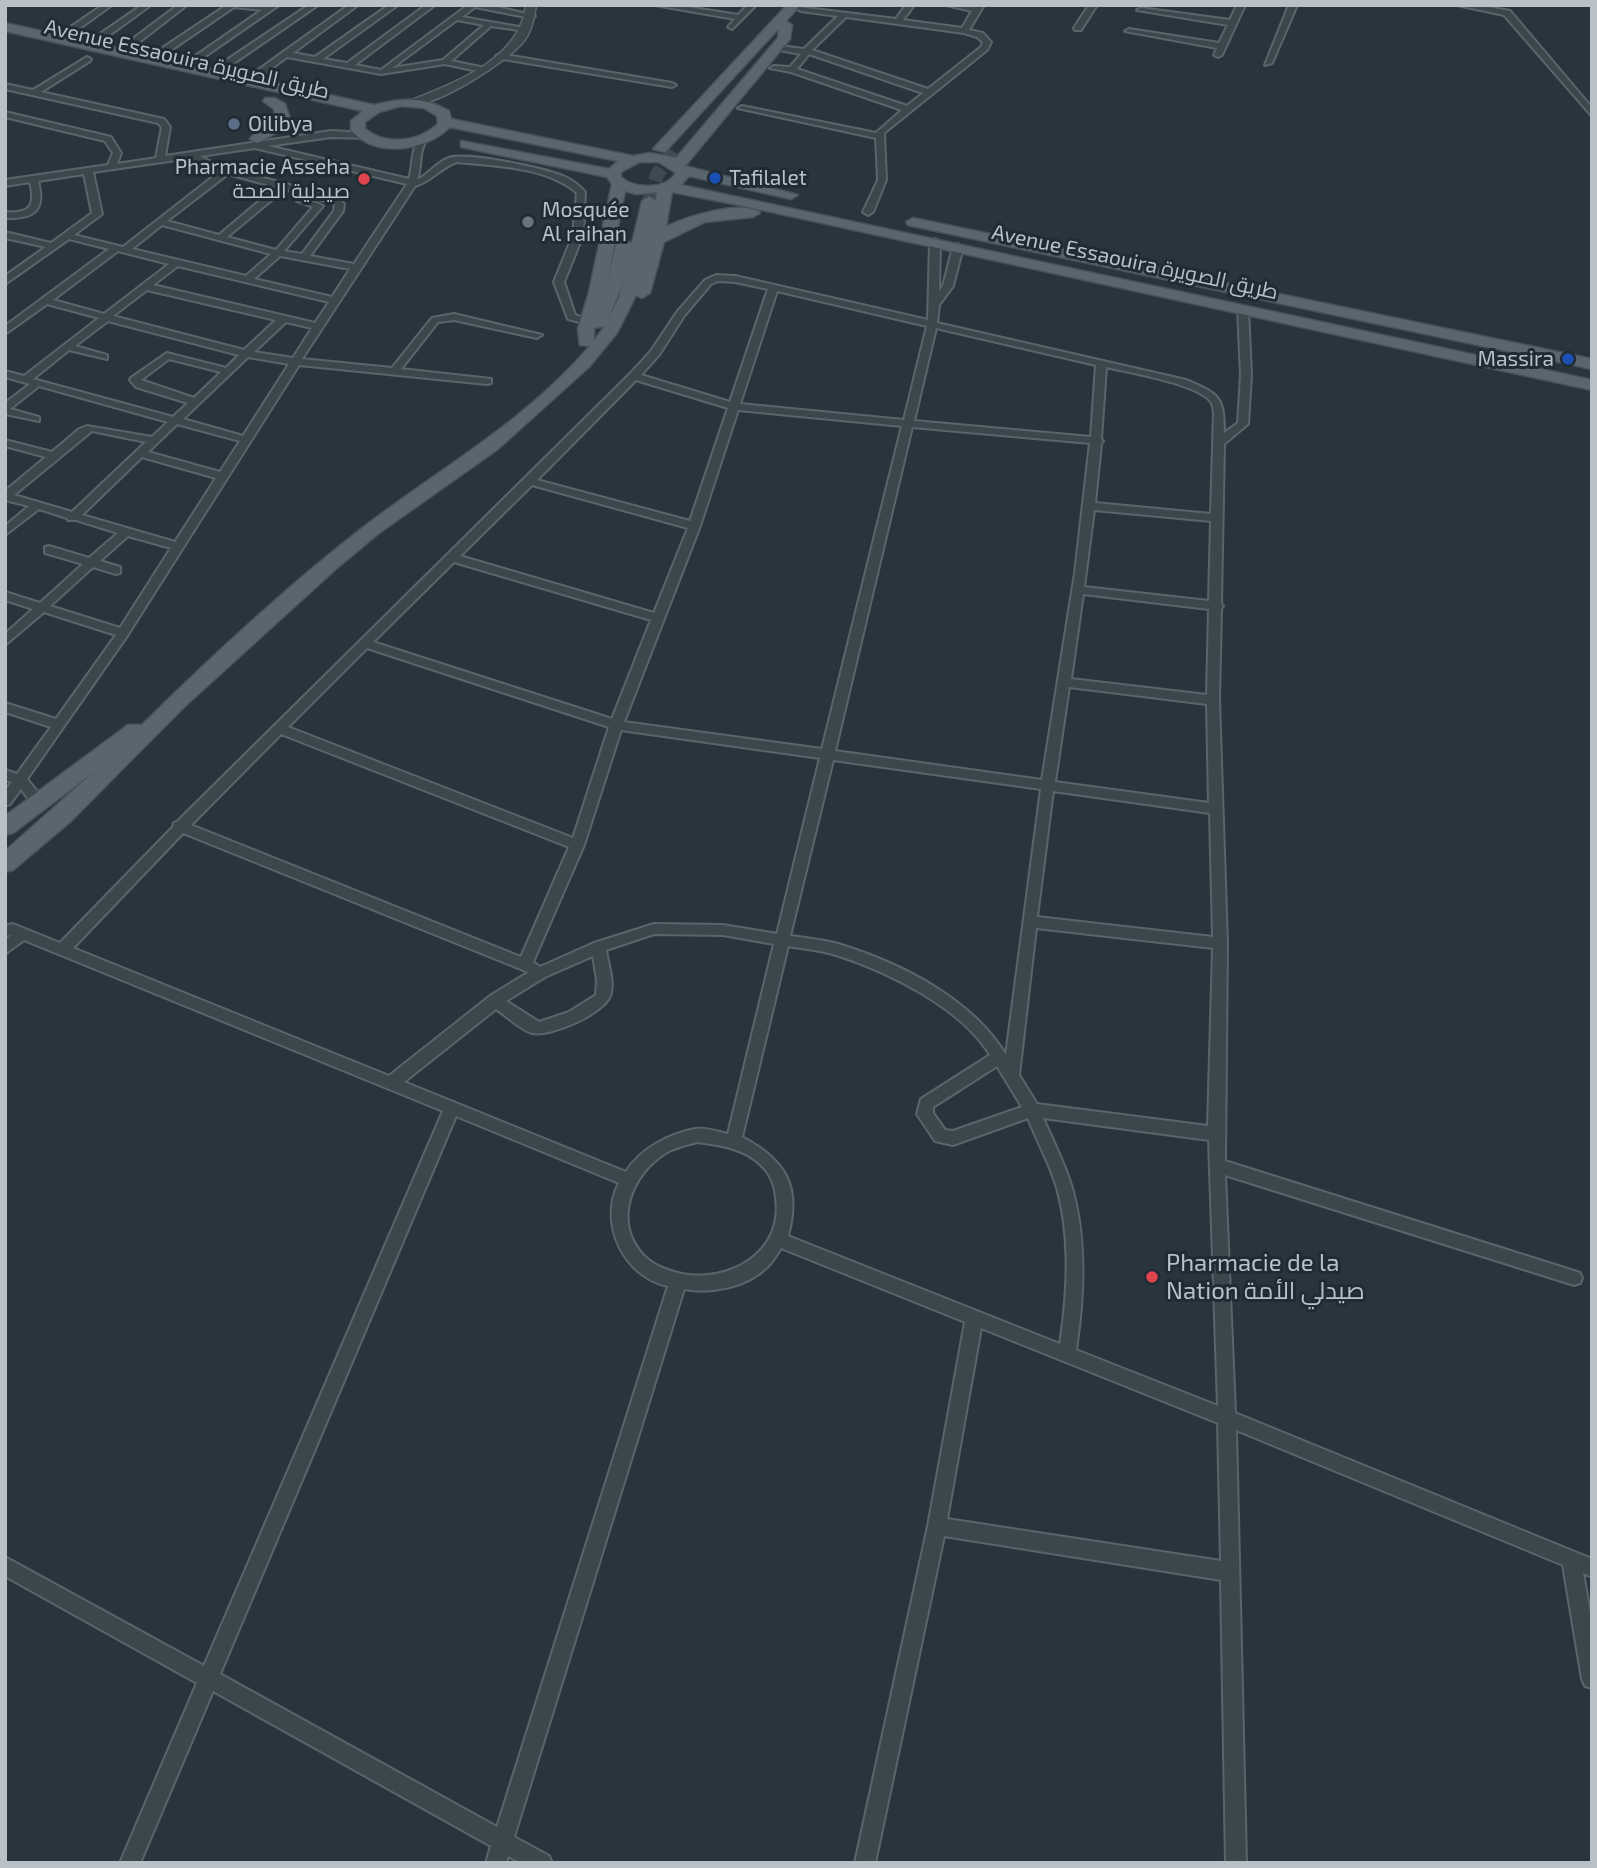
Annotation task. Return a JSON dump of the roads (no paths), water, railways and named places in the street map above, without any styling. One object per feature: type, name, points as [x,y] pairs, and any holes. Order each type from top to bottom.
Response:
[{"type":"main road","points":[[673,159],[780,25],[799,7]]},
{"type":"main road","points":[[593,344],[587,321],[597,292],[615,206],[619,166],[634,160],[673,159],[768,59],[785,36],[780,25]]},
{"type":"main road","points":[[634,160],[708,78],[758,31],[780,25]]},
{"type":"main road","name":"Avenue Essaouira طريق الصويرة","points":[[5,27],[59,39],[89,52],[270,101],[358,121]]},
{"type":"main road","name":"Avenue Essaouira طريق الصويرة","points":[[5,41],[89,52],[121,52],[374,108]]},
{"type":"main road","points":[[255,142],[277,128],[283,119],[279,107],[270,101]]},
{"type":"main road","points":[[616,179],[560,162],[427,138],[392,143],[365,136],[358,130],[358,121],[374,108],[394,103],[416,102],[442,116],[634,160]]},
{"type":"main road","points":[[427,138],[442,116]]},
{"type":"main road","name":"Avenue Essaouira طريق الصويرة","points":[[673,159],[707,178],[935,242],[1592,385]]},
{"type":"main road","points":[[593,344],[622,329],[637,304],[648,278],[666,188],[680,180],[673,159]]},
{"type":"main road","points":[[560,162],[596,181],[615,206]]},
{"type":"main road","name":"Avenue Essaouira طريق الصويرة","points":[[616,179],[636,190],[666,188],[805,206]]},
{"type":"main road","points":[[5,864],[63,815],[176,703],[351,546],[485,451],[583,365],[593,344],[616,321],[627,298],[642,200]]},
{"type":"main road","points":[[657,240],[688,223],[718,215],[805,206]]},
{"type":"main road","name":"Avenue Essaouira طريق الصويرة","points":[[874,213],[1592,364]]},
{"type":"main road","points":[[5,827],[176,703]]},
{"type":"main road","points":[[38,802],[54,806],[63,815]]},
{"type":"street","points":[[59,39],[108,5]]},
{"type":"street","points":[[33,93],[146,5]]},
{"type":"street","points":[[121,52],[183,5]]},
{"type":"street","points":[[152,59],[234,5],[272,7]]},
{"type":"street","points":[[215,72],[314,5]]},
{"type":"street","points":[[250,80],[354,5]]},
{"type":"street","points":[[316,60],[394,5]]},
{"type":"street","points":[[348,66],[431,5]]},
{"type":"street","points":[[381,72],[474,5],[531,10],[526,30],[500,56],[464,83],[416,102]]},
{"type":"street","points":[[659,5],[740,18]]},
{"type":"street","points":[[732,27],[752,5]]},
{"type":"street","points":[[854,17],[863,5]]},
{"type":"street","points":[[897,23],[910,5]]},
{"type":"street","points":[[950,5],[979,7],[964,32]]},
{"type":"street","points":[[1078,28],[1093,5]]},
{"type":"street","points":[[1218,55],[1241,5]]},
{"type":"street","points":[[1268,63],[1293,5]]},
{"type":"street","points":[[1461,5],[1507,13],[1592,114]]},
{"type":"street","points":[[185,66],[272,7]]},
{"type":"street","points":[[799,7],[964,32],[985,38],[987,45],[883,128],[878,136],[882,180],[874,213]]},
{"type":"street","points":[[1222,46],[1127,35],[1142,8],[1233,23]]},
{"type":"street","points":[[792,70],[806,52],[844,15]]},
{"type":"street","points":[[457,18],[526,30]]},
{"type":"street","points":[[444,62],[491,23]]},
{"type":"street","points":[[782,48],[806,52],[927,92]]},
{"type":"street","points":[[286,54],[381,72],[444,62],[482,70]]},
{"type":"street","points":[[500,56],[673,85]]},
{"type":"street","points":[[774,68],[792,70],[906,108]]},
{"type":"street","points":[[442,116],[464,83]]},
{"type":"street","points":[[5,86],[161,121],[166,127],[160,159]]},
{"type":"street","points":[[742,108],[878,136]]},
{"type":"street","points":[[5,114],[108,139],[117,153],[112,166]]},
{"type":"street","points":[[5,183],[190,154],[358,121]]},
{"type":"street","points":[[255,142],[331,134],[365,136]]},
{"type":"street","points":[[5,801],[12,780],[59,725],[123,633],[413,182],[415,158],[427,138]]},
{"type":"street","points":[[255,142],[413,182],[422,181],[445,163],[457,159],[558,177],[575,185],[582,196],[581,223],[559,282],[571,317],[587,321]]},
{"type":"street","points":[[392,143],[415,158]]},
{"type":"street","points":[[190,154],[226,171],[331,197],[340,204],[303,259]]},
{"type":"street","points":[[5,281],[98,213],[88,170]]},
{"type":"street","points":[[5,331],[160,222],[226,171]]},
{"type":"street","points":[[5,215],[23,216],[35,206],[39,197],[33,178]]},
{"type":"street","points":[[219,239],[283,186]]},
{"type":"street","points":[[247,280],[278,253],[319,205],[274,193]]},
{"type":"street","points":[[160,222],[303,259],[356,267]]},
{"type":"street","points":[[5,235],[53,246]]},
{"type":"street","points":[[68,236],[335,302]]},
{"type":"street","points":[[734,1139],[785,942],[827,756],[932,324],[936,303],[932,285],[935,242]]},
{"type":"street","points":[[936,303],[948,286],[957,247]]},
{"type":"street","points":[[35,419],[5,409],[68,347],[176,263]]},
{"type":"street","points":[[63,949],[179,826],[454,558],[634,376],[655,353],[680,314],[708,282],[727,278],[773,288],[1101,362],[1182,382],[1209,394],[1217,402],[1218,443],[1217,606],[1213,700],[1220,943],[1216,1134],[1227,1418],[1236,1863]]},
{"type":"street","points":[[147,287],[320,327]]},
{"type":"street","points":[[526,963],[577,845],[616,725],[694,526],[736,407],[773,288]]},
{"type":"street","points":[[45,301],[246,354],[298,362],[487,381]]},
{"type":"street","points":[[1218,443],[1243,424],[1246,375],[1243,309]]},
{"type":"street","points":[[394,372],[435,320],[441,318],[454,317],[537,335]]},
{"type":"street","points":[[72,518],[282,320]]},
{"type":"street","points":[[68,347],[103,357]]},
{"type":"street","points":[[194,401],[140,385],[135,380],[166,356],[227,371]]},
{"type":"street","points":[[1011,1078],[1048,786],[1090,506],[1098,441],[1101,362]]},
{"type":"street","points":[[5,374],[175,423],[247,440]]},
{"type":"street","points":[[634,376],[736,407],[908,421],[1098,441]]},
{"type":"street","points":[[6,496],[83,432],[95,427],[155,442]]},
{"type":"street","points":[[5,443],[54,456]]},
{"type":"street","points":[[142,454],[222,476]]},
{"type":"street","points":[[530,481],[694,526]]},
{"type":"street","points":[[6,496],[72,518],[179,547]]},
{"type":"street","points":[[5,532],[36,506]]},
{"type":"street","points":[[1090,506],[1218,518]]},
{"type":"street","points":[[5,641],[125,532]]},
{"type":"street","points":[[49,551],[116,570]]},
{"type":"street","points":[[454,558],[659,618]]},
{"type":"street","points":[[1079,590],[1217,606]]},
{"type":"street","points":[[5,596],[123,633]]},
{"type":"street","points":[[366,644],[616,725],[1215,809]]},
{"type":"street","points":[[1065,682],[1213,700]]},
{"type":"street","points":[[5,707],[59,725]]},
{"type":"street","points":[[278,728],[577,845]]},
{"type":"street","points":[[12,780],[38,802]]},
{"type":"street","points":[[179,826],[526,963],[540,973]]},
{"type":"street","points":[[1032,922],[1220,943]]},
{"type":"street","points":[[5,949],[11,928],[627,1179]]},
{"type":"street","points":[[391,1083],[495,1000],[540,973],[599,947],[654,929],[723,930],[836,948],[917,984],[963,1015],[988,1038],[1032,1110],[1064,1185],[1073,1226],[1074,1310],[1068,1355]]},
{"type":"street","points":[[495,1000],[532,1027],[539,1028],[594,1006],[603,1000],[604,992],[599,947]]},
{"type":"street","points":[[999,1057],[926,1104],[925,1114],[937,1133],[949,1139],[1032,1110],[1216,1134]]},
{"type":"street","points":[[130,1863],[453,1108]]},
{"type":"street","points":[[697,1135],[734,1139],[766,1158],[785,1188],[788,1205],[786,1223],[779,1240],[754,1268],[736,1277],[698,1284],[655,1273],[637,1259],[624,1241],[619,1209],[627,1179],[649,1154],[672,1142],[697,1135]]},
{"type":"street","points":[[1218,1166],[1574,1278]]},
{"type":"street","points":[[779,1240],[1227,1418],[1592,1568]]},
{"type":"street","points":[[496,1863],[678,1281]]},
{"type":"street","points":[[864,1863],[937,1526],[974,1318]]},
{"type":"street","points":[[937,1526],[1230,1572]]},
{"type":"street","points":[[1572,1559],[1592,1679]]},
{"type":"street","points":[[5,1566],[542,1863]]},
{"type":"tunnel","points":[[649,201],[657,175],[674,151]]},
{"type":"place","name":"Oilibya","points":[[234,124]]},
{"type":"place","name":"Tafilalet","points":[[715,178]]},
{"type":"place","name":"Pharmacie Asseha صيدلية الصحة","points":[[364,179]]},
{"type":"place","name":"Mosquée Al raihan","points":[[528,222]]},
{"type":"place","name":"Massira","points":[[1568,359]]},
{"type":"place","name":"Pharmacie de la Nation صيدلي الأمة","points":[[1152,1277]]}]
